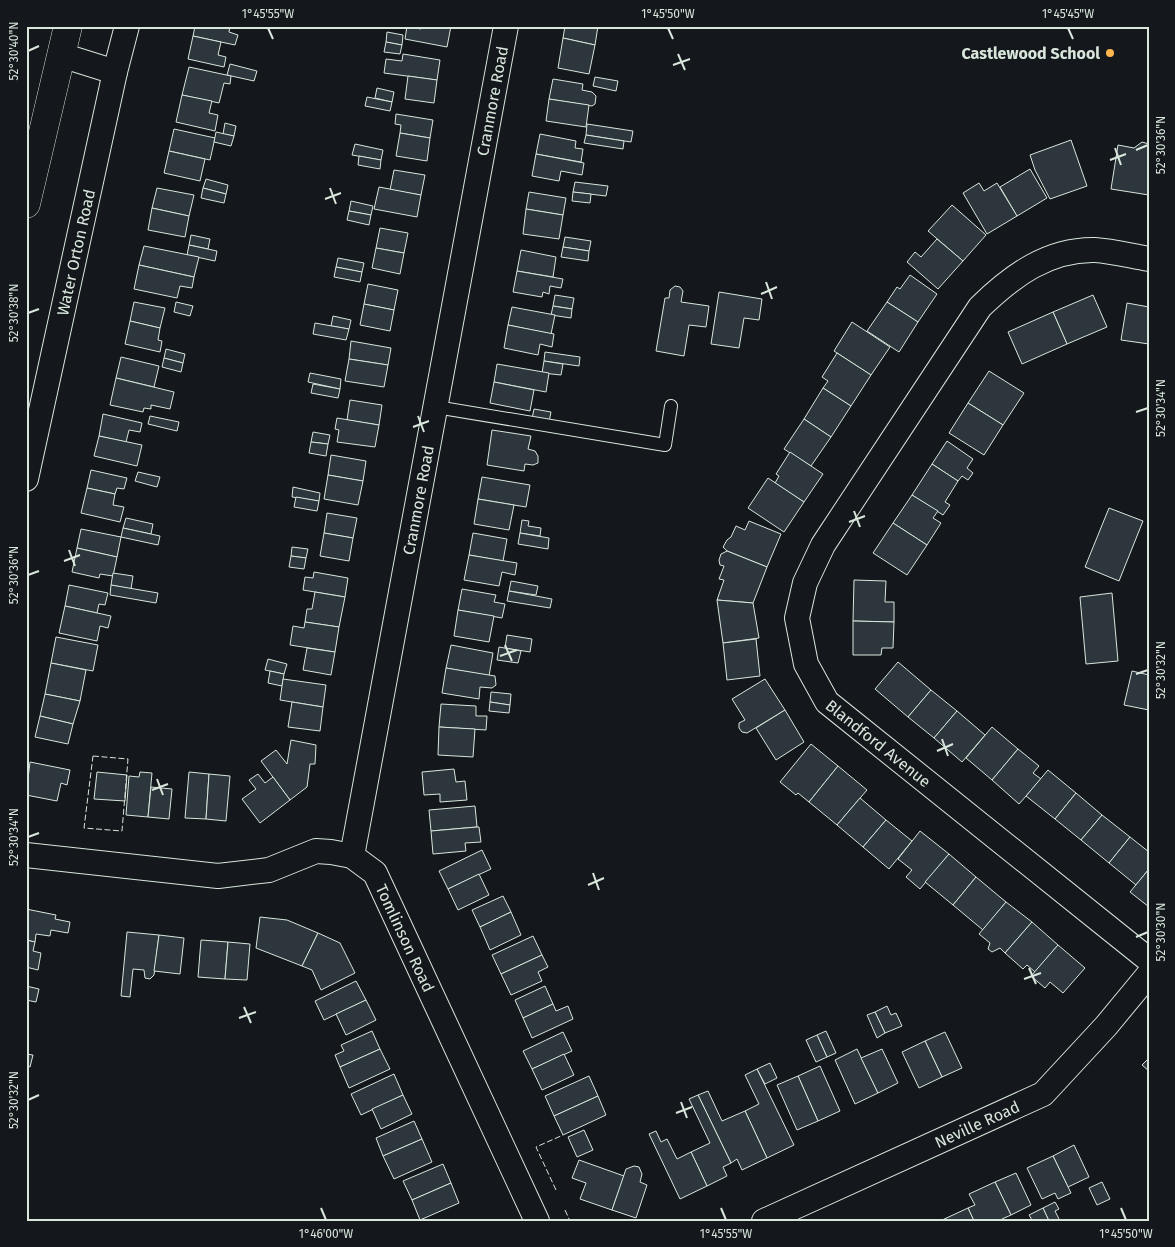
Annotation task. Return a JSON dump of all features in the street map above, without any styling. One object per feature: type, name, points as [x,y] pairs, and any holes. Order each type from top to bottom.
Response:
[{"type":"main road","points":[[26,204],[68,26]]},
{"type":"street","name":"Water Orton Road","points":[[26,479],[115,72],[128,26]]},
{"type":"street","name":"Cranmore Road","points":[[352,856],[506,26]]},
{"type":"street","points":[[61,55],[115,72]]},
{"type":"street","name":"Blandford Avenue","points":[[1149,259],[1096,250],[1063,253],[1034,264],[1006,282],[980,307],[823,545],[805,583],[797,618],[806,664],[827,702],[1149,960]]},
{"type":"street","name":"Tomlinson Road","points":[[26,855],[218,876],[269,870],[316,851],[352,856],[376,873],[537,1221]]},
{"type":"street","name":"Neville Road","points":[[764,1221],[1043,1094],[1106,1026],[1149,974]]},
{"type":"lane","points":[[436,407],[665,445],[671,406]]},
{"type":"building","points":[[195,26],[230,26],[229,32],[238,35],[235,45],[193,36]]},
{"type":"building","points":[[407,26],[421,29],[421,26],[451,26],[447,47],[405,39]]},
{"type":"building","points":[[565,26],[598,26],[595,45],[563,38]]},
{"type":"building","points":[[387,32],[403,35],[402,45],[386,42]]},
{"type":"building","points":[[193,36],[221,42],[218,55],[226,57],[224,67],[188,59]]},
{"type":"building","points":[[563,38],[595,45],[589,74],[558,68]]},
{"type":"building","points":[[386,42],[402,45],[400,54],[384,52]]},
{"type":"building","points":[[403,54],[440,60],[437,80],[384,73],[386,59],[402,61]]},
{"type":"building","points":[[230,64],[257,71],[254,81],[227,75]]},
{"type":"building","points":[[189,67],[231,76],[230,84],[224,83],[219,103],[182,95]]},
{"type":"building","points":[[408,76],[437,80],[434,103],[405,99]]},
{"type":"building","points":[[595,77],[618,81],[616,91],[593,86]]},
{"type":"building","points":[[553,79],[583,84],[582,90],[592,92],[596,96],[595,104],[592,106],[549,99]]},
{"type":"building","points":[[377,88],[394,92],[392,102],[375,98]]},
{"type":"building","points":[[182,95],[212,101],[209,113],[218,115],[215,131],[176,122]]},
{"type":"building","points":[[367,97],[392,102],[390,111],[365,106]]},
{"type":"building","points":[[549,99],[589,105],[586,127],[546,121]]},
{"type":"building","points":[[396,114],[433,120],[430,138],[400,133],[401,125],[395,124]]},
{"type":"building","points":[[225,123],[236,126],[234,136],[223,134]]},
{"type":"building","points":[[587,124],[633,131],[631,142],[586,135]]},
{"type":"building","points":[[174,129],[215,138],[210,160],[169,151]]},
{"type":"building","points":[[216,132],[234,136],[231,146],[214,142]]},
{"type":"building","points":[[400,133],[430,138],[427,161],[396,156]]},
{"type":"building","points":[[540,134],[576,141],[575,148],[583,149],[581,162],[536,154]]},
{"type":"building","points":[[586,135],[624,141],[623,149],[584,143]]},
{"type":"building","points":[[1071,140],[1087,186],[1050,199],[1035,170],[1030,155]]},
{"type":"building","points":[[1142,142],[1149,144],[1149,195],[1111,189],[1118,145],[1134,148]]},
{"type":"building","points":[[355,144],[383,150],[381,160],[352,155]]},
{"type":"building","points":[[169,151],[205,159],[200,181],[164,173]]},
{"type":"building","points":[[536,154],[584,163],[582,175],[561,171],[559,181],[532,176]]},
{"type":"building","points":[[359,156],[381,160],[380,169],[358,165]]},
{"type":"building","points":[[1030,169],[1047,198],[1017,216],[1000,187]]},
{"type":"building","points":[[394,170],[425,175],[421,195],[390,190]]},
{"type":"building","points":[[206,179],[228,185],[226,194],[203,188]]},
{"type":"building","points":[[575,182],[608,186],[606,196],[573,192]]},
{"type":"building","points":[[979,183],[984,191],[997,183],[1017,216],[987,234],[963,193]]},
{"type":"building","points":[[379,187],[421,195],[417,217],[374,209]]},
{"type":"building","points":[[157,188],[194,195],[189,216],[152,208]]},
{"type":"building","points":[[203,188],[226,194],[224,203],[201,198]]},
{"type":"building","points":[[529,192],[566,198],[563,215],[526,209]]},
{"type":"building","points":[[573,192],[591,194],[590,203],[572,201]]},
{"type":"building","points":[[351,201],[373,206],[371,215],[349,211]]},
{"type":"building","points":[[952,205],[986,235],[963,261],[928,231]]},
{"type":"building","points":[[152,208],[189,216],[185,237],[148,230]]},
{"type":"building","points":[[526,209],[563,215],[559,239],[523,234]]},
{"type":"building","points":[[349,211],[371,215],[369,225],[347,220]]},
{"type":"building","points":[[380,228],[408,233],[404,253],[376,248]]},
{"type":"building","points":[[191,235],[210,239],[208,249],[189,245]]},
{"type":"building","points":[[565,237],[591,241],[589,251],[563,247]]},
{"type":"building","points":[[937,239],[963,261],[938,289],[907,262],[915,252],[921,257]]},
{"type":"building","points":[[189,245],[217,251],[215,261],[187,255]]},
{"type":"building","points":[[144,246],[199,257],[194,277],[139,265]]},
{"type":"building","points":[[563,247],[589,251],[588,261],[561,257]]},
{"type":"building","points":[[376,248],[404,253],[400,274],[372,268]]},
{"type":"building","points":[[521,250],[556,257],[553,277],[517,271]]},
{"type":"building","points":[[338,258],[364,263],[362,272],[336,267]]},
{"type":"building","points":[[139,265],[194,277],[192,288],[180,286],[177,298],[134,289]]},
{"type":"building","points":[[336,267],[362,272],[360,282],[334,277]]},
{"type":"building","points":[[517,271],[563,279],[561,288],[550,286],[549,294],[543,292],[542,297],[513,292]]},
{"type":"building","points":[[910,275],[937,294],[918,322],[887,302],[897,287],[900,289]]},
{"type":"building","points":[[368,284],[398,290],[394,310],[364,304]]},
{"type":"building","points":[[675,286],[680,287],[683,291],[681,302],[709,306],[706,327],[689,325],[684,356],[656,351],[665,298],[669,298],[670,290]]},
{"type":"building","points":[[719,292],[762,299],[759,320],[744,318],[739,348],[711,344]]},
{"type":"building","points":[[555,295],[574,298],[572,309],[553,306]]},
{"type":"building","points":[[1093,295],[1107,327],[1067,344],[1053,312]]},
{"type":"building","points":[[134,302],[165,308],[160,328],[130,321]]},
{"type":"building","points":[[176,302],[193,306],[190,316],[174,312]]},
{"type":"building","points":[[887,302],[918,322],[899,352],[867,331]]},
{"type":"building","points":[[1127,303],[1149,307],[1149,344],[1121,340]]},
{"type":"building","points":[[364,304],[394,310],[390,331],[360,325]]},
{"type":"building","points":[[553,306],[572,309],[571,318],[551,315]]},
{"type":"building","points":[[512,307],[555,315],[551,334],[508,325]]},
{"type":"building","points":[[1053,312],[1067,344],[1022,364],[1008,332]]},
{"type":"building","points":[[333,316],[351,320],[349,329],[331,326]]},
{"type":"building","points":[[130,321],[160,328],[158,340],[162,341],[160,352],[125,344]]},
{"type":"building","points":[[852,322],[890,347],[871,375],[834,351]]},
{"type":"building","points":[[315,323],[349,329],[346,340],[313,334]]},
{"type":"building","points":[[508,325],[554,334],[552,347],[540,344],[538,355],[504,348]]},
{"type":"building","points":[[351,341],[391,348],[388,365],[349,359]]},
{"type":"building","points":[[166,349],[185,354],[183,363],[164,358]]},
{"type":"building","points":[[545,352],[580,357],[579,366],[544,361]]},
{"type":"building","points":[[837,353],[871,375],[851,406],[823,388],[828,381],[822,377]]},
{"type":"building","points":[[121,357],[159,366],[154,387],[116,378]]},
{"type":"building","points":[[164,358],[183,363],[181,372],[162,367]]},
{"type":"building","points":[[349,359],[388,365],[384,387],[345,381]]},
{"type":"building","points":[[544,361],[563,364],[561,375],[542,373]]},
{"type":"building","points":[[497,364],[549,373],[546,392],[494,382]]},
{"type":"building","points":[[989,371],[1024,393],[1003,425],[968,403]]},
{"type":"building","points":[[310,373],[341,379],[340,389],[308,382]]},
{"type":"building","points":[[116,378],[174,392],[170,409],[151,405],[151,409],[144,408],[143,412],[110,405]]},
{"type":"building","points":[[494,382],[534,390],[530,411],[490,403]]},
{"type":"building","points":[[313,384],[340,389],[338,398],[311,393]]},
{"type":"building","points":[[823,388],[851,406],[831,437],[804,419]]},
{"type":"building","points":[[350,400],[382,405],[379,425],[347,420]]},
{"type":"building","points":[[968,403],[1003,425],[984,455],[949,433]]},
{"type":"building","points":[[534,409],[551,412],[549,422],[532,419]]},
{"type":"building","points":[[103,414],[142,423],[140,432],[129,430],[126,442],[99,436]]},
{"type":"building","points":[[150,416],[179,422],[177,431],[148,424]]},
{"type":"building","points":[[337,418],[379,425],[375,447],[337,442],[339,430],[335,429]]},
{"type":"building","points":[[804,419],[831,437],[811,466],[784,449]]},
{"type":"building","points":[[492,430],[531,436],[528,449],[535,451],[538,456],[538,463],[533,465],[525,464],[524,471],[487,465]]},
{"type":"building","points":[[313,432],[330,435],[328,444],[311,442]]},
{"type":"building","points":[[99,436],[142,445],[137,466],[94,456]]},
{"type":"building","points":[[947,441],[973,459],[967,468],[973,473],[968,480],[962,476],[958,481],[932,464]]},
{"type":"building","points":[[311,442],[328,444],[326,456],[309,453]]},
{"type":"building","points":[[790,452],[823,474],[804,502],[775,483],[779,476],[776,474]]},
{"type":"building","points":[[331,455],[366,461],[363,481],[328,475]]},
{"type":"building","points":[[932,464],[958,481],[945,502],[950,505],[943,515],[912,495]]},
{"type":"building","points":[[91,470],[127,478],[124,489],[117,488],[115,494],[87,488]]},
{"type":"building","points":[[138,472],[160,477],[157,487],[135,481]]},
{"type":"building","points":[[328,475],[363,481],[358,505],[324,499]]},
{"type":"building","points":[[482,477],[530,485],[526,507],[478,499]]},
{"type":"building","points":[[768,478],[804,502],[784,532],[748,508]]},
{"type":"building","points":[[293,487],[320,493],[319,501],[292,497]]},
{"type":"building","points":[[87,488],[115,494],[113,505],[124,507],[120,522],[81,513]]},
{"type":"building","points":[[912,495],[938,511],[933,518],[941,523],[927,545],[893,523]]},
{"type":"building","points":[[296,497],[319,501],[317,511],[294,507]]},
{"type":"building","points":[[478,499],[514,505],[509,530],[474,524]]},
{"type":"building","points":[[1109,508],[1143,521],[1119,581],[1085,567]]},
{"type":"building","points":[[327,513],[357,518],[353,538],[324,533]]},
{"type":"building","points":[[126,518],[153,524],[151,534],[123,528]]},
{"type":"building","points":[[522,520],[529,521],[528,526],[541,528],[540,536],[520,533]]},
{"type":"building","points":[[749,521],[781,534],[767,567],[727,551],[723,547],[731,537],[736,526],[745,530]]},
{"type":"building","points":[[893,523],[927,545],[907,575],[873,553]]},
{"type":"building","points":[[123,528],[160,536],[158,545],[121,537]]},
{"type":"building","points":[[81,529],[121,537],[117,557],[77,548]]},
{"type":"building","points":[[324,533],[353,538],[349,561],[320,556]]},
{"type":"building","points":[[473,533],[507,539],[503,561],[469,555]]},
{"type":"building","points":[[520,533],[549,538],[548,549],[518,544]]},
{"type":"building","points":[[292,547],[308,549],[306,558],[291,556]]},
{"type":"building","points":[[77,548],[117,557],[113,576],[100,574],[99,578],[72,572]]},
{"type":"building","points":[[727,551],[767,567],[753,603],[717,600],[724,580],[719,579],[724,566],[720,565],[719,560],[721,554]]},
{"type":"building","points":[[469,555],[517,563],[515,575],[502,572],[499,586],[464,580]]},
{"type":"building","points":[[291,556],[306,558],[304,569],[289,567]]},
{"type":"building","points":[[314,572],[348,578],[345,597],[303,590],[305,577],[313,578]]},
{"type":"building","points":[[113,573],[133,576],[131,589],[111,585]]},
{"type":"building","points":[[854,580],[886,581],[885,602],[894,602],[894,622],[853,621]]},
{"type":"building","points":[[511,581],[538,586],[536,595],[509,591]]},
{"type":"building","points":[[69,585],[108,593],[105,605],[99,604],[97,613],[65,606]]},
{"type":"building","points":[[111,585],[158,593],[156,603],[110,595]]},
{"type":"building","points":[[462,589],[496,595],[494,602],[505,604],[502,618],[458,610]]},
{"type":"building","points":[[509,591],[552,599],[550,608],[507,601]]},
{"type":"building","points":[[315,592],[345,597],[339,627],[305,622],[307,609],[312,609]]},
{"type":"building","points":[[1112,593],[1118,661],[1086,664],[1080,597]]},
{"type":"building","points":[[717,600],[753,603],[759,638],[723,643]]},
{"type":"building","points":[[65,606],[111,616],[108,628],[100,626],[97,641],[59,633]]},
{"type":"building","points":[[458,610],[494,616],[489,642],[454,636]]},
{"type":"building","points":[[853,621],[894,622],[893,648],[882,648],[881,655],[853,655]]},
{"type":"building","points":[[305,622],[339,627],[335,652],[290,645],[293,626],[304,628]]},
{"type":"building","points":[[507,635],[532,639],[530,652],[505,648]]},
{"type":"building","points":[[56,637],[98,645],[93,671],[51,663]]},
{"type":"building","points":[[756,639],[760,676],[727,680],[723,643]]},
{"type":"building","points":[[451,645],[493,653],[489,676],[446,668]]},
{"type":"building","points":[[499,647],[521,651],[518,663],[497,660]]},
{"type":"building","points":[[307,648],[335,652],[331,675],[303,670]]},
{"type":"building","points":[[268,659],[287,664],[284,674],[265,670]]},
{"type":"building","points":[[898,662],[931,690],[908,717],[875,689]]},
{"type":"building","points":[[51,663],[86,670],[80,701],[45,694]]},
{"type":"building","points":[[446,668],[495,676],[496,685],[492,688],[480,687],[479,699],[442,693]]},
{"type":"building","points":[[270,671],[284,674],[282,686],[268,683]]},
{"type":"building","points":[[1132,671],[1149,675],[1149,710],[1124,705]]},
{"type":"building","points":[[283,679],[326,685],[323,707],[280,700]]},
{"type":"building","points":[[765,679],[785,710],[747,733],[742,732],[739,728],[739,723],[745,720],[732,699]]},
{"type":"building","points":[[931,690],[957,711],[934,738],[908,717]]},
{"type":"building","points":[[491,692],[511,694],[510,705],[490,702]]},
{"type":"building","points":[[45,694],[80,701],[73,724],[40,716]]},
{"type":"building","points":[[292,702],[323,707],[320,731],[288,727]]},
{"type":"building","points":[[490,702],[510,705],[509,713],[489,711]]},
{"type":"building","points":[[441,704],[476,706],[476,716],[487,716],[486,730],[439,727]]},
{"type":"building","points":[[785,710],[804,742],[776,760],[756,728]]},
{"type":"building","points":[[957,711],[985,735],[962,762],[934,738]]},
{"type":"building","points":[[40,716],[73,724],[68,744],[35,737]]},
{"type":"building","points":[[439,727],[475,729],[473,757],[438,755]]},
{"type":"building","points":[[992,727],[1018,749],[992,780],[966,758]]},
{"type":"building","points":[[291,740],[316,745],[315,764],[310,764],[307,787],[290,800],[261,761],[276,750],[287,764]]},
{"type":"building","points":[[811,744],[838,766],[809,802],[798,793],[796,795],[780,782]]},
{"type":"building","points":[[1018,749],[1039,766],[1033,773],[1041,779],[1019,804],[992,780]]},
{"type":"building","points":[[30,762],[70,770],[67,785],[61,783],[57,801],[26,795]]},
{"type":"building","points":[[838,766],[867,790],[837,825],[809,802]]},
{"type":"building","points":[[454,769],[456,782],[465,781],[467,800],[440,802],[440,794],[424,795],[422,772]]},
{"type":"building","points":[[1048,770],[1076,793],[1055,819],[1026,796]]},
{"type":"building","points":[[97,772],[127,775],[125,801],[94,799]]},
{"type":"building","points":[[140,772],[152,773],[148,817],[126,815],[129,776],[139,777]]},
{"type":"building","points":[[189,772],[209,774],[206,819],[185,818]]},
{"type":"building","points":[[209,774],[230,776],[226,821],[206,819]]},
{"type":"building","points":[[258,774],[265,783],[273,777],[290,800],[260,823],[242,799],[256,789],[249,780]]},
{"type":"building","points":[[151,787],[172,789],[169,819],[148,817]]},
{"type":"building","points":[[1076,793],[1102,815],[1081,840],[1055,819]]},
{"type":"building","points":[[860,798],[886,820],[863,847],[837,825]]},
{"type":"building","points":[[475,806],[477,827],[431,831],[429,810]]},
{"type":"building","points":[[1102,815],[1130,837],[1109,863],[1081,840]]},
{"type":"building","points":[[886,820],[912,841],[889,869],[863,847]]},
{"type":"building","points":[[479,827],[481,842],[465,843],[466,851],[433,854],[431,831]]},
{"type":"building","points":[[920,831],[949,854],[920,889],[906,877],[912,870],[898,859]]},
{"type":"building","points":[[1130,837],[1149,852],[1149,869],[1136,885],[1109,863]]},
{"type":"building","points":[[482,850],[491,869],[448,889],[439,871]]},
{"type":"building","points":[[949,854],[976,877],[953,905],[925,882]]},
{"type":"building","points":[[1149,869],[1149,907],[1130,892]]},
{"type":"building","points":[[479,874],[489,895],[458,910],[448,889]]},
{"type":"building","points":[[976,877],[1006,902],[983,930],[953,905]]},
{"type":"building","points":[[503,896],[511,912],[480,927],[472,910]]},
{"type":"building","points":[[1006,902],[1032,922],[1005,953],[1000,948],[992,952],[988,949],[990,943],[979,934]]},
{"type":"building","points":[[26,909],[56,915],[55,919],[70,922],[68,933],[51,930],[50,936],[36,934],[35,942],[26,940]]},
{"type":"building","points":[[511,912],[521,935],[490,950],[480,927]]},
{"type":"building","points":[[260,917],[287,920],[318,933],[302,966],[256,948]]},
{"type":"building","points":[[1032,922],[1058,945],[1035,972],[1027,965],[1023,969],[1005,953]]},
{"type":"building","points":[[127,932],[159,935],[154,975],[150,979],[145,978],[144,970],[133,969],[130,997],[121,996]]},
{"type":"building","points":[[318,933],[340,943],[355,973],[321,990],[312,970],[302,966]]},
{"type":"building","points":[[159,935],[184,938],[180,974],[154,971]]},
{"type":"building","points":[[533,936],[542,955],[501,974],[492,955]]},
{"type":"building","points":[[26,940],[35,942],[33,951],[41,953],[38,970],[26,967]]},
{"type":"building","points":[[201,940],[228,942],[225,979],[198,977]]},
{"type":"building","points":[[228,942],[250,944],[247,980],[225,979]]},
{"type":"building","points":[[1058,945],[1085,968],[1063,993],[1050,982],[1045,988],[1031,976]]},
{"type":"building","points":[[542,955],[548,967],[538,972],[542,981],[511,995],[501,974]]},
{"type":"building","points":[[356,981],[366,1000],[324,1020],[315,1001]]},
{"type":"building","points":[[26,986],[39,989],[36,1002],[26,1000]]},
{"type":"building","points":[[545,986],[553,1004],[523,1018],[515,1000]]},
{"type":"building","points":[[366,1000],[376,1020],[346,1035],[336,1014]]},
{"type":"building","points":[[553,1004],[556,1011],[568,1006],[573,1019],[532,1038],[523,1018]]},
{"type":"building","points":[[887,1006],[891,1015],[896,1013],[902,1026],[885,1033],[875,1012]]},
{"type":"building","points":[[875,1012],[885,1033],[877,1038],[867,1015]]},
{"type":"building","points":[[372,1031],[380,1049],[340,1067],[335,1055],[344,1051],[341,1045]]},
{"type":"building","points":[[826,1031],[836,1053],[827,1057],[817,1035]]},
{"type":"building","points":[[563,1032],[572,1051],[532,1069],[523,1051]]},
{"type":"building","points":[[945,1032],[962,1068],[942,1077],[925,1041]]},
{"type":"building","points":[[817,1035],[827,1057],[816,1062],[806,1040]]},
{"type":"building","points":[[925,1041],[942,1077],[919,1088],[902,1052]]},
{"type":"building","points":[[380,1049],[390,1069],[349,1088],[340,1067]]},
{"type":"building","points":[[857,1049],[878,1093],[855,1104],[835,1060]]},
{"type":"building","points":[[882,1049],[898,1083],[878,1093],[861,1058]]},
{"type":"building","points":[[26,1054],[33,1055],[30,1067],[26,1066]]},
{"type":"building","points":[[564,1054],[574,1075],[542,1090],[532,1069]]},
{"type":"building","points":[[1149,1058],[1149,1071],[1142,1065]]},
{"type":"building","points":[[770,1063],[777,1078],[765,1084],[757,1069]]},
{"type":"building","points":[[820,1066],[840,1111],[818,1121],[798,1076]]},
{"type":"building","points":[[757,1069],[794,1145],[767,1158],[745,1111],[759,1104],[745,1075]]},
{"type":"building","points":[[394,1074],[403,1095],[361,1115],[351,1094]]},
{"type":"building","points":[[589,1076],[598,1096],[554,1116],[545,1096]]},
{"type":"building","points":[[798,1076],[818,1121],[797,1130],[777,1085]]},
{"type":"building","points":[[708,1091],[722,1121],[745,1111],[767,1158],[742,1170],[737,1159],[731,1163],[698,1095]]},
{"type":"building","points":[[403,1095],[412,1114],[381,1129],[372,1109]]},
{"type":"building","points":[[698,1095],[731,1163],[723,1167],[727,1176],[707,1186],[691,1152],[710,1143],[689,1099]]},
{"type":"building","points":[[598,1096],[606,1115],[563,1135],[554,1116]]},
{"type":"building","points":[[414,1121],[422,1139],[383,1156],[376,1138]]},
{"type":"building","points":[[584,1130],[593,1150],[577,1157],[568,1137]]},
{"type":"building","points":[[656,1131],[661,1142],[667,1139],[677,1159],[691,1152],[707,1186],[680,1199],[649,1134]]},
{"type":"building","points":[[422,1139],[432,1162],[394,1179],[383,1156]]},
{"type":"building","points":[[1074,1145],[1089,1177],[1068,1187],[1053,1156]]},
{"type":"building","points":[[1053,1156],[1071,1193],[1058,1199],[1055,1193],[1042,1199],[1027,1168]]},
{"type":"building","points":[[579,1160],[624,1176],[612,1210],[580,1199],[586,1183],[572,1178]]},
{"type":"building","points":[[443,1164],[451,1183],[412,1200],[403,1181]]},
{"type":"building","points":[[634,1166],[639,1167],[642,1174],[640,1182],[647,1185],[636,1218],[612,1210],[626,1169]]},
{"type":"building","points":[[1016,1173],[1031,1205],[1011,1215],[995,1182]]},
{"type":"building","points":[[995,1182],[1011,1215],[1002,1219],[1002,1221],[974,1221],[968,1208],[975,1205],[969,1194]]},
{"type":"building","points":[[1102,1182],[1110,1199],[1097,1205],[1089,1188]]},
{"type":"building","points":[[451,1183],[459,1203],[420,1220],[412,1200]]},
{"type":"building","points":[[1055,1202],[1059,1209],[1055,1211],[1060,1221],[1049,1221],[1043,1208]]},
{"type":"building","points":[[968,1208],[974,1221],[940,1221]]},
{"type":"building","points":[[1043,1208],[1049,1221],[1032,1220],[1029,1215]]},
{"type":"fence","points":[[93,756],[128,759],[122,831],[84,828],[93,756]]},
{"type":"fence","points":[[556,1190],[536,1147],[563,1135]]},
{"type":"fence","points":[[565,1210],[570,1221]]},
{"type":"place","name":"Castlewood School","points":[[1110,53]]}]
